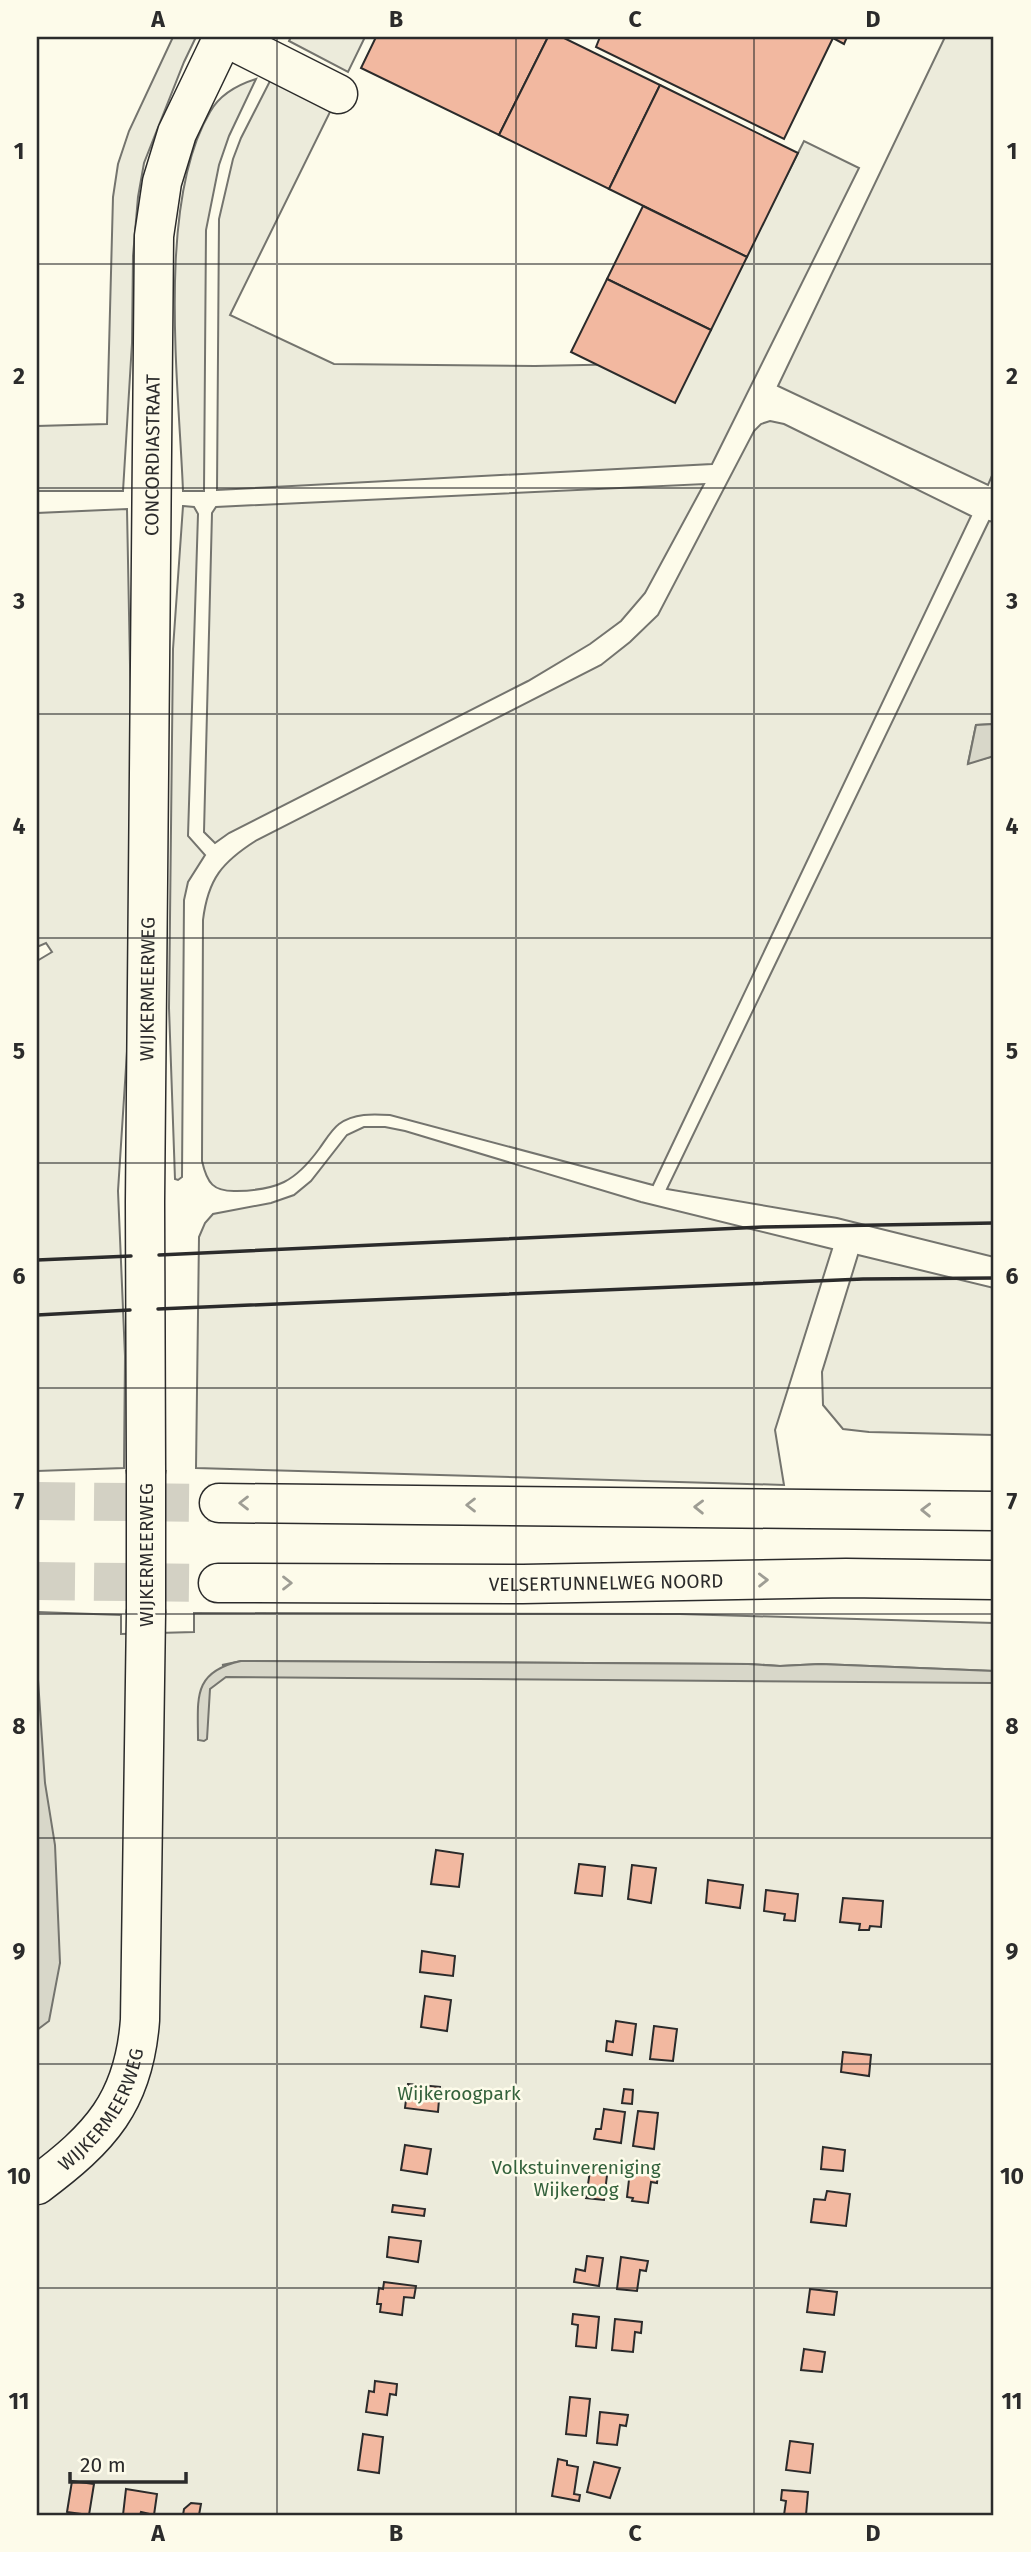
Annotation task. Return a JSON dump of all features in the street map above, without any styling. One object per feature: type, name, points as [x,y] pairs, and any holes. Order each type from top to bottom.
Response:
[{"type":"main road","points":[[224,37],[338,94]]},
{"type":"main road","name":"CONCORDIASTRAAT","points":[[147,887],[154,236],[162,182],[177,133],[224,37]]},
{"type":"main road","name":"WIJKERMEERWEG","points":[[37,2185],[71,2159],[97,2134],[115,2109],[136,2060],[140,2006],[146,1613],[147,887]]},
{"type":"main road","points":[[219,1503],[994,1511]]},
{"type":"main road","name":"VELSERTUNNELWEG NOORD","points":[[219,1583],[523,1584],[846,1578],[994,1580]]},
{"type":"green space","points":[[173,37],[196,37],[144,163],[138,197],[123,491],[37,491],[37,426],[107,424],[113,197],[118,164],[129,131]]},
{"type":"green space","points":[[291,37],[365,37],[348,72],[289,41]]},
{"type":"green space","points":[[945,37],[994,37],[994,471],[988,485],[778,386]]},
{"type":"green space","points":[[256,79],[229,136],[219,165],[206,230],[204,491],[183,491],[175,297],[182,195],[193,150],[210,112],[230,91]]},
{"type":"green space","points":[[271,79],[331,110],[230,315],[334,364],[535,366],[681,363],[725,298],[804,141],[859,168],[712,464],[217,490],[219,219],[233,159]]},
{"type":"green space","points":[[770,421],[784,424],[971,516],[653,1185],[390,1115],[377,1114],[357,1116],[339,1124],[302,1169],[284,1182],[263,1189],[237,1191],[222,1190],[212,1185],[202,1161],[203,920],[209,893],[219,873],[234,856],[257,840],[601,665],[630,642],[658,615],[754,431],[761,424]]},
{"type":"green space","points":[[704,484],[645,593],[621,621],[590,644],[528,681],[229,833],[215,843],[204,832],[212,513],[216,507]]},
{"type":"green space","points":[[183,506],[194,507],[198,514],[188,836],[205,855],[188,882],[184,900],[182,1177],[178,1180],[175,1179],[169,1008],[173,649]]},
{"type":"green space","points":[[127,509],[131,717],[128,1036],[118,1191],[125,1356],[124,1468],[37,1471],[37,961],[52,952],[46,943],[37,947],[37,513]]},
{"type":"green space","points":[[989,521],[994,522],[994,724],[976,725],[968,763],[994,756],[994,1257],[837,1218],[667,1189]]},
{"type":"green space","points":[[364,1127],[405,1131],[641,1202],[832,1249],[775,1430],[784,1485],[196,1468],[199,1237],[205,1223],[213,1214],[271,1203],[294,1195],[311,1181],[347,1135]]},
{"type":"green space","points":[[858,1255],[994,1288],[994,1435],[843,1429],[823,1405],[822,1372]]},
{"type":"green space","name":"Volkstuinvereniging Wijkeroog","points":[[37,1612],[121,1615],[121,1634],[194,1632],[194,1613],[680,1614],[994,1623],[994,1671],[820,1664],[780,1666],[241,1661],[222,1665],[994,1676],[994,2515],[37,2515]]},
{"type":"shaded area","points":[[994,724],[994,756],[968,764],[976,725]]},
{"type":"shaded area","points":[[241,1661],[780,1666],[820,1664],[994,1671],[994,1683],[226,1677],[210,1689],[207,1739],[198,1740],[201,1689],[214,1672]]},
{"type":"shaded area","points":[[37,1665],[45,1783],[55,1845],[60,1963],[49,2021],[37,2030]]},
{"type":"building","points":[[376,37],[548,37],[499,135],[361,68]]},
{"type":"building","points":[[548,37],[562,37],[660,85],[609,189],[499,135]]},
{"type":"building","points":[[600,37],[847,37],[844,44],[833,38],[784,139],[596,47]]},
{"type":"building","points":[[660,85],[798,153],[747,257],[609,189]]},
{"type":"building","points":[[643,206],[747,257],[711,330],[607,279]]},
{"type":"building","points":[[607,279],[711,330],[675,403],[571,352]]},
{"type":"building","points":[[436,1850],[463,1854],[459,1887],[431,1884]]},
{"type":"building","points":[[579,1864],[605,1867],[602,1896],[575,1893]]},
{"type":"building","points":[[632,1865],[656,1868],[651,1903],[628,1899]]},
{"type":"building","points":[[708,1880],[743,1885],[740,1908],[706,1903]]},
{"type":"building","points":[[766,1890],[798,1894],[795,1921],[784,1920],[785,1914],[764,1911]]},
{"type":"building","points":[[843,1898],[883,1901],[881,1927],[870,1926],[869,1930],[859,1930],[860,1924],[840,1922]]},
{"type":"building","points":[[422,1951],[455,1956],[453,1976],[420,1972]]},
{"type":"building","points":[[425,1996],[451,2000],[447,2031],[421,2027]]},
{"type":"building","points":[[616,2021],[636,2024],[632,2055],[606,2051],[607,2041],[613,2042]]},
{"type":"building","points":[[654,2026],[677,2029],[673,2061],[650,2059]]},
{"type":"building","points":[[843,2052],[871,2055],[869,2076],[841,2072]]},
{"type":"building","points":[[408,2084],[440,2087],[438,2112],[405,2108]]},
{"type":"building","points":[[624,2089],[633,2090],[632,2104],[622,2103]]},
{"type":"building","points":[[604,2109],[625,2112],[621,2143],[594,2139],[596,2129],[601,2129]]},
{"type":"building","points":[[638,2111],[658,2113],[654,2149],[633,2146]]},
{"type":"building","points":[[405,2145],[431,2149],[427,2174],[401,2170]]},
{"type":"building","points":[[823,2147],[845,2150],[843,2171],[821,2169]]},
{"type":"building","points":[[591,2164],[608,2167],[604,2200],[586,2198]]},
{"type":"building","points":[[630,2171],[658,2172],[657,2183],[651,2182],[648,2203],[632,2201],[633,2198],[627,2197]]},
{"type":"building","points":[[827,2191],[850,2194],[846,2226],[811,2222],[814,2199],[825,2200]]},
{"type":"building","points":[[393,2205],[425,2209],[424,2216],[392,2212]]},
{"type":"building","points":[[389,2237],[421,2241],[418,2262],[387,2257]]},
{"type":"building","points":[[587,2256],[603,2258],[599,2286],[574,2282],[576,2269],[585,2271]]},
{"type":"building","points":[[621,2257],[648,2261],[646,2271],[640,2270],[637,2291],[617,2289]]},
{"type":"building","points":[[384,2282],[416,2286],[414,2298],[404,2297],[402,2315],[380,2312],[381,2304],[377,2304],[379,2288],[383,2289]]},
{"type":"building","points":[[810,2289],[837,2292],[834,2315],[807,2312]]},
{"type":"building","points":[[573,2314],[599,2317],[596,2348],[576,2346],[578,2325],[572,2324]]},
{"type":"building","points":[[615,2319],[642,2322],[641,2333],[635,2332],[633,2352],[612,2350]]},
{"type":"building","points":[[804,2349],[825,2352],[822,2372],[801,2370]]},
{"type":"building","points":[[375,2381],[397,2384],[396,2395],[390,2394],[387,2415],[366,2412],[369,2391],[374,2392]]},
{"type":"building","points":[[570,2397],[590,2399],[586,2436],[566,2434]]},
{"type":"building","points":[[600,2412],[628,2415],[626,2426],[620,2425],[617,2445],[597,2443]]},
{"type":"building","points":[[363,2434],[383,2437],[379,2473],[358,2470]]},
{"type":"building","points":[[790,2441],[813,2444],[810,2473],[786,2470]]},
{"type":"building","points":[[558,2459],[567,2461],[567,2465],[578,2467],[574,2494],[580,2495],[579,2501],[552,2496]]},
{"type":"building","points":[[594,2462],[620,2468],[610,2498],[587,2492]]},
{"type":"building","points":[[72,2481],[94,2484],[89,2515],[67,2512]]},
{"type":"building","points":[[126,2489],[157,2494],[154,2515],[141,2512],[140,2515],[123,2515]]},
{"type":"building","points":[[782,2490],[808,2492],[806,2515],[784,2515],[786,2501],[781,2500]]},
{"type":"building","points":[[191,2503],[201,2504],[199,2515],[183,2515],[184,2509]]},
{"type":"tunnel","points":[[37,1501],[219,1503]]},
{"type":"tunnel","points":[[37,1581],[218,1583]]},
{"type":"wall","points":[[159,1255],[763,1227],[994,1223]]},
{"type":"wall","points":[[37,1260],[131,1256]]},
{"type":"wall","points":[[158,1309],[863,1279],[994,1278]]},
{"type":"wall","points":[[37,1315],[130,1310]]},
{"type":"park label","name":"Wijkeroogpark","points":[[459,2093]]}]
